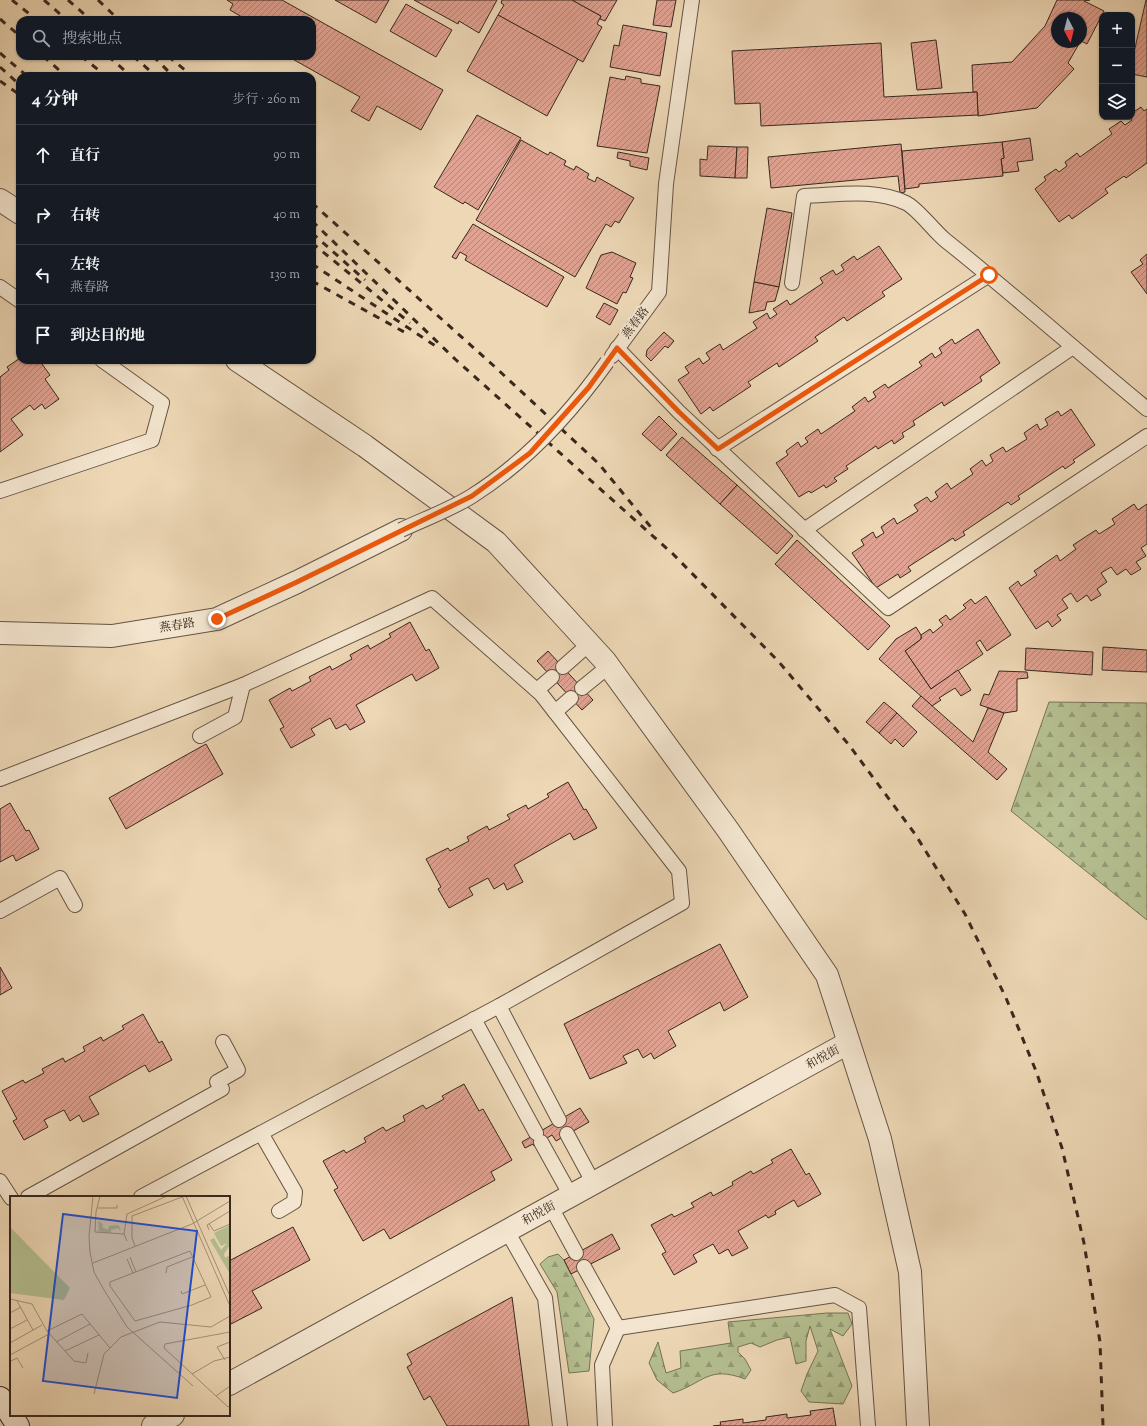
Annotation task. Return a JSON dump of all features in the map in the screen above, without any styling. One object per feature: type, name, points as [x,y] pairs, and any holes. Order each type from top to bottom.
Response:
[{"type":"street","points":[[0,200],[16,210]]},
{"type":"street","points":[[243,364],[365,446],[496,542],[608,666],[728,830],[827,975],[880,1139],[910,1272],[918,1426]]},
{"type":"street","name":"燕春路","points":[[0,633],[112,636],[217,619],[297,582],[401,530]]},
{"type":"street","name":"和悦街","points":[[230,1383],[848,1043]]},
{"type":"street","points":[[0,1398],[10,1414]]},
{"type":"street","points":[[12,1416],[18,1426]]},
{"type":"street","points":[[153,1426],[171,1416]]},
{"type":"lane","name":"燕春路","points":[[401,530],[472,496],[530,453],[589,387],[659,292],[666,184],[692,0]]},
{"type":"lane","points":[[792,283],[804,196],[873,193],[907,203],[941,237],[989,275],[1073,347],[1145,404]]},
{"type":"lane","points":[[718,449],[989,275]]},
{"type":"lane","points":[[0,287],[16,298]]},
{"type":"lane","points":[[804,530],[1073,347]]},
{"type":"lane","points":[[617,348],[679,412],[888,608],[1147,436]]},
{"type":"lane","points":[[0,490],[152,440],[162,403],[108,364]]},
{"type":"lane","points":[[0,779],[243,685],[432,598],[537,690],[679,871],[682,903],[499,1006],[143,1196]]},
{"type":"lane","points":[[563,667],[589,644]]},
{"type":"lane","points":[[582,688],[608,666]]},
{"type":"lane","points":[[537,690],[552,677]]},
{"type":"lane","points":[[200,736],[235,717],[243,685]]},
{"type":"lane","points":[[555,712],[571,698]]},
{"type":"lane","points":[[0,911],[60,878],[75,905]]},
{"type":"lane","points":[[499,1006],[560,1120]]},
{"type":"lane","points":[[474,1019],[571,1196]]},
{"type":"lane","points":[[30,1196],[222,1089],[218,1082],[238,1070],[222,1042]]},
{"type":"lane","points":[[261,1133],[295,1192],[294,1202],[280,1211]]},
{"type":"lane","points":[[567,1134],[594,1184]]},
{"type":"lane","points":[[0,1181],[10,1196]]},
{"type":"lane","points":[[551,1207],[576,1253]]},
{"type":"lane","points":[[507,1231],[545,1298],[560,1426]]},
{"type":"lane","points":[[584,1267],[618,1328]]},
{"type":"lane","points":[[618,1328],[835,1295],[858,1308],[868,1426]]},
{"type":"lane","points":[[605,1426],[602,1364],[618,1328]]},
{"type":"green space","points":[[1049,702],[1147,703],[1147,920],[1011,811]]},
{"type":"green space","points":[[558,1254],[564,1260],[594,1319],[589,1371],[569,1373],[557,1292],[540,1264],[548,1257]]},
{"type":"green space","points":[[827,1313],[848,1313],[852,1324],[843,1336],[830,1329],[852,1386],[843,1404],[809,1402],[801,1391],[818,1351],[810,1326],[806,1341],[806,1361],[796,1364],[790,1337],[777,1340],[760,1347],[751,1343],[738,1347],[738,1352],[745,1359],[751,1370],[745,1379],[733,1375],[714,1375],[673,1393],[657,1380],[649,1363],[658,1342],[666,1373],[681,1368],[680,1351],[731,1343],[728,1322]]},
{"type":"building","points":[[227,0],[282,0],[311,16],[240,16],[230,10],[233,4]]},
{"type":"building","points":[[335,0],[389,0],[376,23]]},
{"type":"building","points":[[414,0],[497,0],[479,33],[459,21],[458,24]]},
{"type":"building","points":[[502,0],[572,0],[601,16],[597,24],[602,27],[583,62],[498,15],[504,5],[501,3]]},
{"type":"building","points":[[572,0],[617,0],[605,21],[600,19],[601,16]]},
{"type":"building","points":[[657,0],[676,0],[671,27],[653,25]]},
{"type":"building","points":[[1057,0],[1090,0],[1084,1],[1104,11],[1099,12],[1099,21],[1087,44],[1087,12],[1051,12]]},
{"type":"building","points":[[1147,0],[1147,77],[1135,75],[1135,48]]},
{"type":"building","points":[[406,4],[452,30],[436,57],[390,31]]},
{"type":"building","points":[[1051,13],[1051,48],[1077,48],[1068,63],[1074,69],[1037,108],[978,116],[977,92],[973,92],[972,65],[1012,62],[1045,26]]},
{"type":"building","points":[[498,15],[578,59],[547,116],[467,71]]},
{"type":"building","points":[[316,19],[443,90],[421,130],[377,106],[369,121],[351,111],[360,97],[294,60],[316,60]]},
{"type":"building","points":[[623,25],[667,33],[660,76],[610,67],[614,45],[619,46]]},
{"type":"building","points":[[936,40],[942,88],[917,90],[911,43]]},
{"type":"building","points":[[881,43],[884,97],[977,92],[978,115],[761,126],[760,103],[735,104],[732,51]]},
{"type":"building","points":[[626,76],[641,79],[641,83],[660,86],[647,153],[597,146],[610,77],[625,80]]},
{"type":"building","points":[[1141,107],[1144,111],[1147,109],[1147,163],[1126,178],[1124,176],[1105,189],[1108,193],[1072,219],[1069,215],[1059,222],[1035,189],[1046,180],[1044,177],[1056,169],[1059,172],[1067,166],[1065,162],[1077,153],[1080,157],[1112,134],[1109,129],[1121,121],[1125,125],[1132,120],[1135,120],[1135,111]]},
{"type":"building","points":[[477,115],[521,138],[478,210],[465,202],[463,204],[434,187]]},
{"type":"building","points":[[1030,138],[1033,160],[1017,162],[1019,171],[1003,173],[1001,159],[1004,158],[1002,142]]},
{"type":"building","points":[[521,140],[548,155],[550,152],[566,161],[564,165],[574,170],[576,166],[589,174],[587,178],[595,182],[597,177],[634,198],[619,223],[615,221],[611,227],[606,224],[575,277],[476,220]]},
{"type":"building","points":[[1002,142],[1004,158],[1001,159],[1003,176],[919,184],[919,187],[905,189],[902,151]]},
{"type":"building","points":[[901,144],[905,192],[900,193],[898,176],[771,188],[768,157]]},
{"type":"building","points":[[708,146],[737,147],[735,178],[700,176],[700,159],[707,160]]},
{"type":"building","points":[[737,147],[748,147],[747,178],[735,178]]},
{"type":"building","points":[[618,152],[649,158],[647,170],[630,166],[630,161],[617,158]]},
{"type":"building","points":[[767,208],[792,213],[779,287],[754,282]]},
{"type":"building","points":[[473,224],[564,277],[547,307],[465,260],[467,256],[460,252],[456,259],[452,257]]},
{"type":"building","points":[[879,246],[902,279],[882,292],[885,296],[847,321],[844,317],[815,337],[818,341],[779,367],[777,363],[748,382],[751,386],[713,411],[710,407],[701,414],[678,380],[689,373],[685,367],[699,358],[703,364],[710,359],[706,353],[720,344],[723,350],[757,328],[753,322],[767,313],[770,319],[777,314],[773,309],[787,300],[790,305],[823,283],[820,278],[833,270],[836,275],[844,270],[841,265],[854,256],[857,260]]},
{"type":"building","points":[[612,252],[636,263],[630,277],[633,278],[626,293],[623,292],[617,304],[586,288],[601,255]]},
{"type":"building","points":[[1147,254],[1147,294],[1131,272],[1143,264],[1140,260]]},
{"type":"building","points":[[754,282],[779,287],[775,301],[767,302],[765,310],[749,313]]},
{"type":"building","points":[[604,303],[618,310],[610,325],[596,317]]},
{"type":"building","points":[[978,329],[1000,363],[980,377],[982,381],[944,406],[942,402],[913,421],[915,425],[902,433],[904,437],[894,444],[892,440],[878,449],[876,446],[846,466],[848,469],[834,478],[837,481],[826,488],[824,485],[811,493],[809,491],[799,497],[776,463],[788,455],[786,451],[798,442],[801,447],[808,442],[805,438],[818,429],[821,434],[855,411],[852,407],[865,397],[868,402],[876,397],[873,392],[885,384],[888,388],[922,366],[919,362],[932,353],[935,358],[942,353],[939,348],[952,339],[955,344]]},
{"type":"building","points":[[664,332],[674,341],[668,348],[665,346],[651,361],[646,356],[647,350]]},
{"type":"building","points":[[16,361],[16,364],[42,364],[50,375],[45,379],[59,399],[45,409],[42,404],[34,410],[30,405],[11,419],[23,435],[0,452],[0,377],[9,370],[7,367]]},
{"type":"building","points":[[1071,409],[1095,445],[1073,460],[1075,462],[1065,469],[1063,466],[1018,496],[1020,499],[1011,505],[1008,502],[963,532],[965,535],[955,541],[953,538],[908,567],[911,571],[900,578],[898,574],[876,588],[852,553],[864,545],[861,540],[873,532],[876,538],[884,533],[881,527],[894,518],[897,524],[918,511],[914,505],[927,497],[931,502],[938,497],[935,492],[947,483],[951,489],[973,474],[970,469],[982,460],[986,466],[993,461],[990,455],[1003,447],[1006,452],[1027,439],[1024,433],[1037,424],[1040,430],[1048,425],[1045,419],[1058,411],[1061,416]]},
{"type":"building","points":[[659,416],[677,434],[661,451],[642,434]]},
{"type":"building","points":[[682,437],[737,485],[720,504],[666,455]]},
{"type":"building","points":[[737,485],[793,536],[777,554],[720,504]]},
{"type":"building","points":[[1134,504],[1138,510],[1147,504],[1147,544],[1141,548],[1146,556],[1136,562],[1141,569],[1131,575],[1126,569],[1117,575],[1111,567],[1101,573],[1107,582],[1097,589],[1101,595],[1091,601],[1087,595],[1077,602],[1071,593],[1062,599],[1068,608],[1057,615],[1061,620],[1052,627],[1048,621],[1036,629],[1009,588],[1018,581],[1021,586],[1037,575],[1034,571],[1057,555],[1060,561],[1076,549],[1073,545],[1096,530],[1099,534],[1115,524],[1112,519]]},
{"type":"building","points":[[797,540],[890,626],[868,650],[775,564]]},
{"type":"building","points":[[986,596],[1011,635],[987,651],[980,640],[976,643],[983,654],[931,689],[905,651],[921,639],[921,635],[930,629],[933,633],[943,625],[939,620],[946,615],[950,620],[966,608],[963,605],[971,599],[975,604]]},
{"type":"building","points":[[410,622],[426,651],[429,649],[439,668],[416,681],[412,674],[356,705],[365,722],[350,730],[346,724],[336,729],[330,718],[311,729],[315,735],[291,748],[280,729],[284,727],[269,700],[290,688],[292,691],[311,681],[309,677],[330,666],[332,670],[352,659],[350,655],[368,645],[370,649],[391,637],[389,634]]},
{"type":"building","points":[[916,627],[921,635],[921,639],[905,651],[931,689],[958,670],[971,690],[961,696],[955,688],[939,698],[941,700],[932,706],[879,659],[896,639]]},
{"type":"building","points":[[1103,647],[1147,650],[1147,672],[1102,670]]},
{"type":"building","points":[[1026,648],[1093,652],[1092,675],[1025,670]]},
{"type":"building","points":[[548,651],[593,700],[582,710],[537,661]]},
{"type":"building","points":[[999,671],[1027,672],[1028,678],[1017,679],[1017,711],[1004,713],[980,705],[984,694],[989,695]]},
{"type":"building","points":[[921,696],[973,742],[988,708],[1004,713],[988,752],[1007,769],[997,780],[912,706]]},
{"type":"building","points":[[884,702],[897,713],[879,733],[866,722]]},
{"type":"building","points":[[897,713],[917,732],[903,747],[895,739],[891,744],[879,733]]},
{"type":"building","points":[[206,744],[223,774],[126,829],[109,798]]},
{"type":"building","points":[[568,782],[584,810],[586,809],[597,828],[574,840],[570,833],[514,865],[523,882],[507,890],[504,883],[494,889],[488,878],[469,888],[473,895],[449,908],[438,889],[441,887],[426,859],[448,848],[450,851],[469,841],[467,837],[487,826],[489,830],[510,819],[507,815],[526,805],[528,809],[549,797],[547,794]]},
{"type":"building","points":[[10,803],[26,831],[29,830],[39,849],[16,861],[13,855],[0,862],[0,809]]},
{"type":"building","points":[[720,944],[748,997],[724,1011],[720,1002],[668,1031],[676,1046],[654,1059],[651,1053],[643,1058],[638,1049],[623,1056],[627,1063],[590,1079],[564,1024]]},
{"type":"building","points":[[0,967],[12,988],[0,995]]},
{"type":"building","points":[[143,1014],[159,1043],[162,1041],[172,1060],[149,1072],[145,1065],[89,1097],[99,1114],[83,1122],[79,1115],[70,1121],[64,1110],[44,1120],[48,1127],[24,1140],[13,1121],[17,1119],[2,1091],[23,1080],[25,1083],[44,1073],[42,1069],[63,1058],[65,1062],[85,1051],[83,1047],[101,1037],[103,1041],[124,1029],[122,1026]]},
{"type":"building","points":[[464,1084],[479,1111],[483,1109],[512,1160],[491,1172],[495,1180],[390,1239],[384,1229],[363,1241],[334,1190],[338,1188],[323,1161],[344,1150],[346,1153],[366,1142],[364,1138],[383,1127],[386,1131],[405,1121],[403,1116],[423,1105],[426,1109],[444,1099],[442,1096]]},
{"type":"building","points":[[580,1108],[589,1122],[556,1141],[552,1135],[534,1146],[533,1144],[525,1148],[522,1142]]},
{"type":"building","points":[[791,1149],[806,1175],[809,1173],[821,1194],[798,1207],[794,1200],[775,1211],[776,1214],[768,1218],[766,1215],[738,1231],[748,1248],[732,1256],[728,1249],[719,1254],[713,1244],[693,1255],[697,1262],[674,1275],[662,1254],[666,1252],[651,1225],[672,1214],[674,1217],[694,1207],[691,1203],[711,1192],[713,1196],[733,1185],[732,1182],[751,1171],[753,1174],[773,1163],[771,1160]]},
{"type":"building","points":[[293,1227],[310,1260],[252,1291],[262,1308],[230,1324],[230,1260]]},
{"type":"building","points":[[612,1234],[620,1249],[571,1274],[564,1260]]},
{"type":"building","points":[[512,1297],[529,1426],[447,1426],[430,1396],[424,1400],[407,1367],[412,1364],[407,1354]]},
{"type":"building","points":[[833,1408],[836,1426],[713,1426],[721,1425],[720,1422],[743,1419],[743,1423],[766,1420],[766,1417],[787,1414],[787,1418],[811,1415],[810,1411]]},
{"type":"railway","points":[[12,0],[32,16]]},
{"type":"railway","points":[[44,0],[62,16]]},
{"type":"railway","points":[[68,0],[86,16]]},
{"type":"railway","points":[[98,0],[115,16]]},
{"type":"railway","points":[[0,19],[16,33]]},
{"type":"railway","points":[[0,53],[22,72]]},
{"type":"railway","points":[[48,60],[61,72]]},
{"type":"railway","points":[[86,60],[101,72]]},
{"type":"railway","points":[[113,60],[126,72]]},
{"type":"railway","points":[[138,60],[151,72]]},
{"type":"railway","points":[[157,60],[169,72]]},
{"type":"railway","points":[[173,60],[187,72]]},
{"type":"railway","points":[[0,67],[16,81]]},
{"type":"railway","points":[[0,81],[16,92]]},
{"type":"railway","points":[[316,207],[494,366],[599,464],[654,531]]},
{"type":"railway","points":[[316,225],[455,359],[673,554],[779,662],[849,745],[915,834],[965,914],[1006,998],[1036,1071],[1062,1148],[1084,1243],[1100,1342],[1103,1426]]},
{"type":"railway","points":[[316,237],[365,280]]},
{"type":"railway","points":[[316,246],[410,323]]},
{"type":"railway","points":[[316,267],[437,347]]},
{"type":"railway","points":[[316,283],[406,333]]},
{"type":"route","points":[[217,619],[297,582],[472,496],[530,453],[589,387],[617,348],[679,412],[718,449],[989,275]]}]
